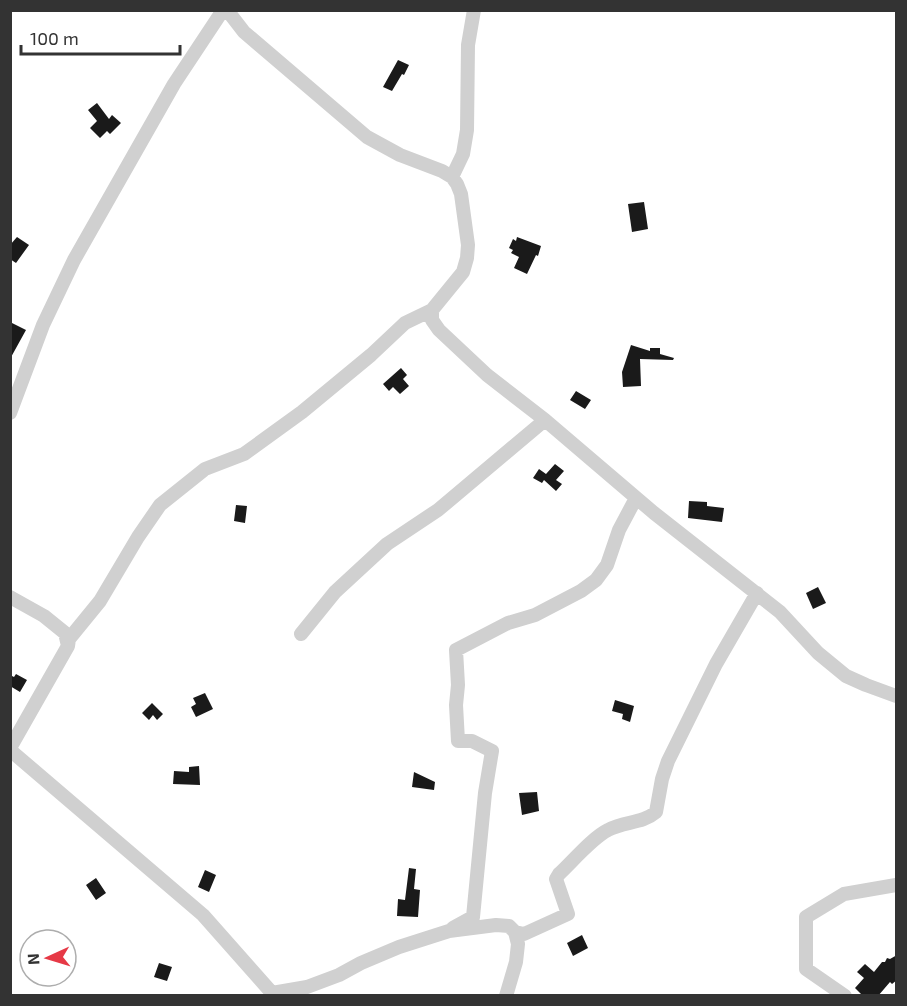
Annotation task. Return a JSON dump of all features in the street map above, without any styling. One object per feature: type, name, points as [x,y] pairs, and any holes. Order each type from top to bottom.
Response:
[{"type":"street","points":[[10,413],[43,325],[74,260],[174,84],[225,10],[244,32],[366,137],[400,155],[452,177],[460,194],[468,245],[467,258],[463,272],[432,310],[432,320],[451,342],[487,375],[545,420],[636,498],[780,612],[818,653],[846,676],[866,686],[897,696]]},
{"type":"street","points":[[452,177],[463,154],[467,130],[468,45],[474,10]]},
{"type":"street","points":[[432,310],[405,323],[372,355],[302,412],[244,454],[205,469],[160,505],[100,601],[69,639],[68,646],[10,749],[203,915],[272,993],[306,987],[339,975],[399,947],[449,931],[496,925],[509,926],[518,944],[516,962],[506,996]]},
{"type":"street","points":[[301,634],[335,592],[387,544],[438,510],[545,420]]},
{"type":"street","points":[[449,931],[473,916],[485,793],[492,751],[472,741],[458,741],[456,650],[508,623],[535,615],[581,591],[596,580],[607,565],[619,530],[636,498]]},
{"type":"street","points":[[514,932],[524,934],[568,914],[556,879],[559,874],[604,831],[614,826],[642,821],[656,812],[668,761],[711,674],[757,593]]},
{"type":"street","points":[[10,597],[44,616],[65,633],[68,646]]},
{"type":"street","points":[[844,996],[806,969],[806,917],[844,894],[897,885]]},
{"type":"building","points":[[398,60],[409,65],[392,91],[383,87]]},
{"type":"building","points":[[97,103],[109,119],[112,115],[121,123],[110,134],[107,131],[100,138],[90,128],[97,121],[88,110]]},
{"type":"building","points":[[644,202],[648,229],[632,232],[628,204]]},
{"type":"building","points":[[17,237],[29,245],[16,263],[10,259],[10,245]]},
{"type":"building","points":[[517,237],[541,246],[527,274],[514,268],[519,257],[511,253],[513,250],[509,248],[513,239],[516,241]]},
{"type":"building","points":[[10,322],[26,330],[10,359]]},
{"type":"building","points":[[631,345],[650,351],[650,348],[660,348],[660,354],[674,358],[673,360],[640,359],[641,386],[623,387],[622,372]]},
{"type":"building","points":[[401,368],[407,375],[403,379],[409,386],[400,394],[393,387],[389,391],[383,384]]},
{"type":"building","points":[[576,391],[591,400],[585,409],[570,400]]},
{"type":"building","points":[[555,464],[564,471],[556,480],[562,484],[556,491],[544,480],[542,483],[533,478],[539,469],[546,474]]},
{"type":"building","points":[[689,501],[707,502],[707,506],[724,508],[722,522],[688,518]]},
{"type":"building","points":[[236,505],[247,506],[245,523],[234,521]]},
{"type":"building","points":[[818,587],[826,603],[813,609],[806,593]]},
{"type":"building","points":[[16,674],[27,680],[20,692],[10,686],[10,675],[14,677]]},
{"type":"building","points":[[205,693],[213,709],[196,717],[191,707],[196,704],[193,698]]},
{"type":"building","points":[[615,700],[634,706],[630,722],[622,719],[623,714],[612,711]]},
{"type":"building","points":[[152,703],[163,714],[157,720],[153,715],[149,720],[142,713]]},
{"type":"building","points":[[199,766],[200,785],[173,784],[174,771],[189,772],[189,767]]},
{"type":"building","points":[[414,772],[435,782],[434,790],[412,787]]},
{"type":"building","points":[[537,792],[539,811],[522,815],[519,793]]},
{"type":"building","points":[[409,868],[416,869],[414,889],[420,890],[418,917],[397,916],[398,899],[405,900]]},
{"type":"building","points":[[205,870],[216,875],[209,892],[198,887]]},
{"type":"building","points":[[96,878],[106,893],[96,900],[86,885]]},
{"type":"building","points":[[582,935],[588,948],[573,956],[567,943]]},
{"type":"building","points":[[897,955],[897,980],[892,984],[890,982],[878,996],[863,996],[855,988],[864,978],[857,972],[865,964],[874,972],[887,958],[890,959]]},
{"type":"building","points":[[159,963],[172,967],[167,981],[154,977]]}]
